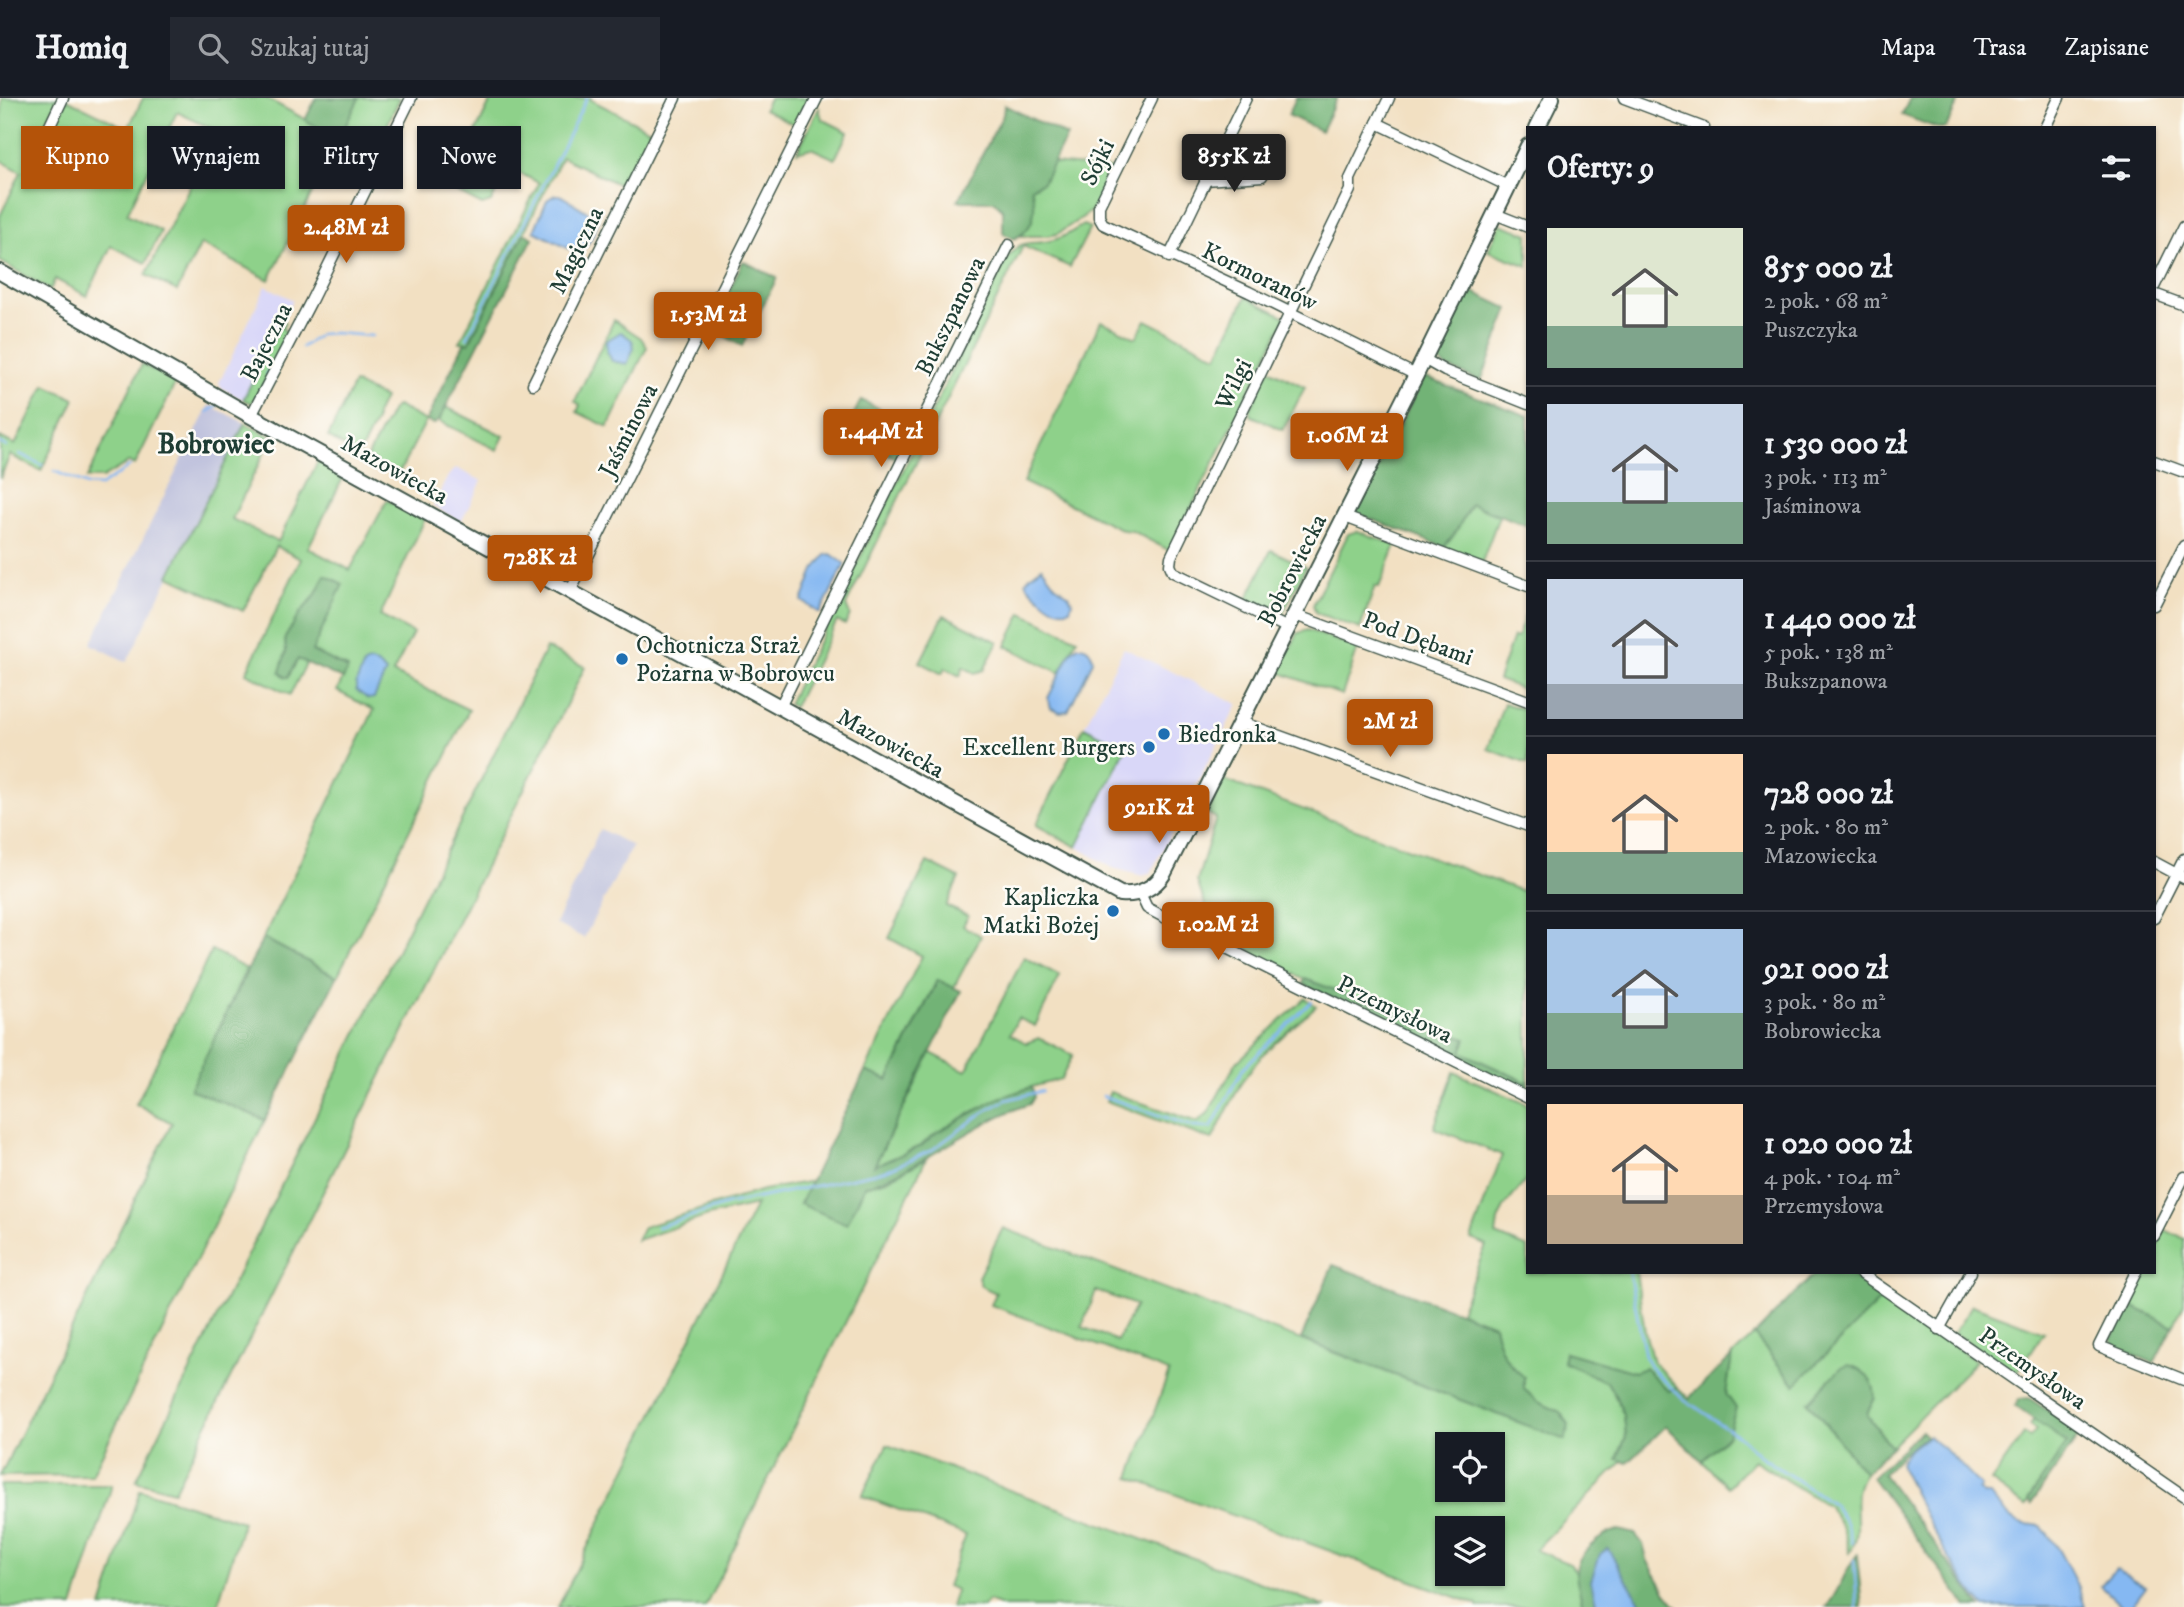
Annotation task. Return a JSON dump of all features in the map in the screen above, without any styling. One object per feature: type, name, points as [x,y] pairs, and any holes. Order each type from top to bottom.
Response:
[{"type":"street","points":[[50,126],[63,98]]},
{"type":"street","name":"Bajeczna","points":[[251,416],[306,312],[411,98]]},
{"type":"street","name":"Magiczna","points":[[533,384],[675,98]]},
{"type":"street","name":"Jaśminowa","points":[[570,592],[817,98]]},
{"type":"street","name":"Sójki","points":[[1099,206],[1152,98]]},
{"type":"street","points":[[1169,257],[1245,98]]},
{"type":"street","name":"Wilgi","points":[[1288,628],[1173,572],[1171,557],[1350,190],[1350,179],[1390,98]]},
{"type":"street","points":[[1538,126],[1552,98]]},
{"type":"street","points":[[1624,98],[1699,126]]},
{"type":"street","points":[[2046,126],[2059,98]]},
{"type":"street","points":[[1377,123],[1508,186]]},
{"type":"street","name":"Bobrowiecka","points":[[1140,893],[1156,883],[1164,873],[1345,517],[1526,150]]},
{"type":"street","points":[[1205,180],[1262,176]]},
{"type":"street","name":"Kormoranów","points":[[1099,206],[1099,217],[1103,224],[1249,292],[1416,375]]},
{"type":"street","points":[[1494,214],[1526,226]]},
{"type":"street","points":[[2156,284],[2184,226]]},
{"type":"street","name":"Bukszpanowa","points":[[780,707],[1009,245]]},
{"type":"street","name":"Mazowiecka","points":[[0,272],[251,416],[1120,894],[1140,893]]},
{"type":"street","points":[[2156,295],[2184,305]]},
{"type":"street","points":[[1424,359],[1445,371],[1526,403]]},
{"type":"street","points":[[2156,462],[2184,471]]},
{"type":"street","points":[[1345,517],[1526,585]]},
{"type":"street","points":[[2156,601],[2184,546]]},
{"type":"street","name":"Pod Dębami","points":[[1295,615],[1526,700]]},
{"type":"street","points":[[1241,722],[1526,825]]},
{"type":"street","points":[[2156,915],[2180,876],[2184,859]]},
{"type":"street","points":[[2156,863],[2180,876]]},
{"type":"street","name":"Przemysłowa","points":[[1140,893],[1147,908],[1164,917],[1526,1097]]},
{"type":"street","points":[[2156,1232],[2184,1177]]},
{"type":"street","name":"Przemysłowa","points":[[1862,1274],[2184,1497]]},
{"type":"street","points":[[1939,1329],[1970,1274]]},
{"type":"street","points":[[2135,1274],[2098,1346],[2184,1380]]},
{"type":"shaded area","points":[[266,286],[293,300],[243,400],[222,388],[219,383]]},
{"type":"shaded area","points":[[209,405],[245,423],[127,662],[91,644]]},
{"type":"shaded area","points":[[456,468],[482,481],[461,522],[433,506],[448,476]]},
{"type":"shaded area","points":[[1124,648],[1238,704],[1151,872],[1143,876],[1113,868],[1077,847],[1125,749],[1084,727]]},
{"type":"shaded area","points":[[600,829],[632,846],[584,938],[555,924]]},
{"type":"green space","points":[[2,98],[58,98],[45,126],[21,126],[21,172],[0,160]]},
{"type":"green space","points":[[143,98],[266,98],[317,126],[299,126],[299,189],[314,189],[269,280],[201,244],[177,291],[146,275],[188,189],[285,189],[285,126],[206,126],[177,112],[170,126],[147,126],[147,173],[127,214],[161,231],[146,263],[111,246],[87,296],[55,279],[50,290],[0,261],[0,216],[21,172],[21,189],[133,189],[133,126],[129,126]]},
{"type":"green space","points":[[316,98],[359,98],[345,126],[316,126],[305,120]]},
{"type":"green space","points":[[359,98],[400,98],[387,126],[345,126]]},
{"type":"green space","points":[[488,98],[591,98],[654,132],[626,188],[562,157],[468,343],[460,342],[539,183],[521,174],[521,126],[479,126],[491,100]]},
{"type":"green space","points":[[769,98],[810,98],[797,126],[764,109]]},
{"type":"green space","points":[[1296,98],[1337,98],[1321,131],[1288,115]]},
{"type":"green space","points":[[1910,98],[1960,98],[1947,126],[1932,126],[1902,115]]},
{"type":"green space","points":[[67,99],[122,126],[54,126]]},
{"type":"green space","points":[[1004,105],[1067,136],[1043,182],[1031,188],[1034,211],[1030,224],[1021,235],[1013,239],[1003,233],[1003,210],[994,201],[958,201],[1003,115]]},
{"type":"green space","points":[[819,108],[822,119],[848,132],[835,159],[811,148],[797,152]]},
{"type":"green space","points":[[1053,163],[1114,169],[1096,207],[1083,217],[1057,234],[1021,236],[1033,213],[1031,187],[1043,182]]},
{"type":"green space","points":[[451,189],[497,189],[491,202],[482,205]]},
{"type":"green space","points":[[1500,224],[1526,233],[1526,265],[1488,251]]},
{"type":"green space","points":[[1083,225],[1090,228],[1070,267],[1023,246],[846,605],[850,615],[845,625],[837,621],[794,707],[788,704],[1006,261],[1017,248],[1026,243],[1057,239]]},
{"type":"green space","points":[[524,233],[533,238],[439,420],[434,424],[426,421],[465,342],[469,343]]},
{"type":"green space","points":[[743,261],[777,278],[742,346],[711,329]]},
{"type":"green space","points":[[1469,290],[1509,309],[1481,381],[1446,367],[1434,357]]},
{"type":"green space","points":[[1246,297],[1286,317],[1170,551],[1023,482],[1101,321],[1136,338],[1146,320],[1217,356]]},
{"type":"green space","points":[[282,320],[285,322],[282,328],[289,334],[257,397],[252,403],[243,400]]},
{"type":"green space","points":[[614,320],[641,338],[647,347],[608,427],[577,412],[580,405],[575,401]]},
{"type":"green space","points":[[142,364],[176,382],[135,465],[129,462],[102,478],[87,478]]},
{"type":"green space","points":[[1269,369],[1305,387],[1283,430],[1250,415]]},
{"type":"green space","points":[[1424,377],[1526,415],[1526,525],[1471,504],[1444,547],[1355,513]]},
{"type":"green space","points":[[354,383],[384,398],[359,455],[328,437]]},
{"type":"green space","points":[[45,385],[75,399],[41,471],[10,455],[0,479],[0,437],[15,445]]},
{"type":"green space","points":[[861,400],[915,426],[898,459],[844,433]]},
{"type":"green space","points":[[397,406],[426,421],[397,477],[367,458],[392,410]]},
{"type":"green space","points":[[446,407],[504,436],[497,450],[439,421]]},
{"type":"green space","points":[[245,423],[272,437],[232,519],[278,542],[319,459],[344,476],[308,548],[350,570],[387,500],[425,519],[380,616],[413,633],[393,673],[469,710],[337,977],[263,938],[374,710],[337,691],[348,668],[312,651],[325,575],[315,596],[300,613],[285,638],[286,652],[280,672],[288,677],[298,659],[307,662],[290,695],[246,673],[301,559],[276,546],[243,611],[169,576]]},
{"type":"green space","points":[[1471,504],[1499,516],[1482,562],[1444,547]]},
{"type":"green space","points":[[1357,531],[1396,545],[1379,587],[1375,586],[1360,629],[1316,613],[1313,605],[1348,534]]},
{"type":"green space","points":[[1271,550],[1306,567],[1282,615],[1277,616],[1246,601]]},
{"type":"green space","points":[[325,575],[343,584],[312,651],[348,669],[343,679],[298,659],[288,677],[285,677],[280,672],[286,652],[285,638],[300,613],[315,596]]},
{"type":"green space","points":[[1022,613],[1077,639],[1060,673],[1006,646]]},
{"type":"green space","points":[[1526,613],[1526,690],[1498,680],[1513,637],[1517,638]]},
{"type":"green space","points":[[944,615],[998,642],[984,670],[975,673],[963,667],[960,676],[945,668],[942,674],[920,662]]},
{"type":"green space","points":[[1308,630],[1358,648],[1342,695],[1278,672],[1298,633]]},
{"type":"green space","points":[[546,648],[585,667],[174,1491],[136,1481]]},
{"type":"green space","points":[[1504,703],[1526,710],[1526,763],[1488,749]]},
{"type":"green space","points":[[1084,727],[1126,748],[1077,847],[1036,825]]},
{"type":"green space","points":[[1224,780],[1522,891],[1526,883],[1526,1082],[1460,1052],[1465,1039],[1305,979],[1257,957],[1206,907],[1197,881],[1216,818],[1207,813]]},
{"type":"green space","points":[[927,862],[959,878],[946,906],[968,916],[963,926],[981,936],[953,989],[937,980],[888,1080],[865,1071],[922,956],[889,938]]},
{"type":"green space","points":[[263,938],[337,977],[265,1120],[190,1089]]},
{"type":"green space","points":[[212,950],[246,969],[191,1089],[265,1120],[92,1475],[0,1476],[172,1123],[136,1104]]},
{"type":"green space","points":[[1024,957],[1060,976],[1035,1026],[1018,1018],[1010,1034],[1026,1043],[1039,1038],[1073,1055],[1061,1079],[1028,1088],[974,1111],[936,1133],[920,1146],[874,1167],[931,1053],[966,1071]]},
{"type":"green space","points":[[1305,979],[1466,1039],[1461,1052],[1526,1082],[1526,1091],[1303,984]]},
{"type":"green space","points":[[938,980],[961,991],[874,1166],[920,1147],[936,1133],[999,1098],[1032,1087],[1034,1097],[1030,1104],[987,1122],[908,1168],[865,1186],[847,1224],[800,1204],[865,1071],[888,1080]]},
{"type":"green space","points":[[1305,998],[1316,1006],[1263,1054],[1242,1081],[1212,1140],[1106,1101],[1110,1092],[1197,1122],[1208,1113],[1236,1063]]},
{"type":"green space","points":[[1454,1072],[1526,1104],[1526,1180],[1504,1207],[1496,1235],[1526,1247],[1526,1274],[1636,1274],[1645,1332],[1653,1362],[1677,1387],[1669,1391],[1634,1372],[1565,1352],[1563,1362],[1607,1382],[1624,1415],[1626,1437],[1617,1459],[1623,1461],[1535,1550],[1570,1564],[1576,1572],[1583,1607],[1478,1607],[1130,1478],[1169,1372],[991,1305],[996,1293],[981,1286],[978,1277],[1003,1228],[1564,1439],[1569,1424],[1560,1412],[1538,1402],[1524,1389],[1524,1377],[1503,1354],[1494,1325],[1460,1312],[1486,1245],[1471,1239],[1502,1155],[1434,1128]],"holes":[[[1096,1291],[1136,1305],[1117,1341],[1082,1327]]]},
{"type":"green space","points":[[926,1159],[705,1607],[558,1607],[756,1205],[708,1216],[637,1240],[643,1227],[763,1190],[812,1181],[800,1204],[887,1180]]},
{"type":"green space","points":[[2165,1230],[2184,1239],[2184,1304],[2173,1326],[2128,1304],[2143,1274],[2156,1274],[2156,1248]]},
{"type":"green space","points":[[1333,1265],[1494,1325],[1503,1354],[1524,1377],[1524,1389],[1538,1402],[1560,1412],[1569,1425],[1565,1440],[1301,1339]]},
{"type":"green space","points":[[1814,1274],[1848,1274],[1884,1296],[1795,1385],[1754,1335]]},
{"type":"green space","points":[[1884,1296],[1976,1361],[1891,1447],[1867,1414],[1875,1398],[1808,1402],[1865,1473],[1857,1493],[1857,1532],[1850,1552],[1842,1527],[1829,1507],[1754,1460],[1728,1487],[1702,1461],[1728,1434],[1726,1394],[1732,1356],[1754,1335],[1795,1385]]},
{"type":"green space","points":[[2128,1304],[2173,1326],[2154,1363],[2116,1348],[2111,1339]]},
{"type":"green space","points":[[1972,1305],[2044,1332],[2015,1375],[1954,1333]]},
{"type":"green space","points":[[1565,1352],[1634,1372],[1645,1368],[1669,1391],[1677,1387],[1689,1398],[1732,1356],[1726,1394],[1736,1408],[1728,1435],[1702,1461],[1666,1426],[1628,1463],[1617,1459],[1626,1437],[1624,1415],[1615,1395],[1607,1382],[1563,1362]]},
{"type":"green space","points":[[1848,1365],[1859,1369],[1871,1382],[1875,1393],[1867,1415],[1891,1447],[1865,1473],[1808,1402],[1841,1368]]},
{"type":"green space","points":[[2029,1398],[2081,1433],[2031,1504],[2028,1500],[2067,1443],[2015,1406],[2020,1399]]},
{"type":"green space","points":[[2034,1419],[2068,1444],[2025,1506],[1991,1481],[2024,1434],[2030,1438],[2036,1430],[2030,1425]]},
{"type":"green space","points":[[1921,1431],[1926,1436],[1902,1454],[1883,1474],[1981,1607],[1967,1607],[1872,1477]]},
{"type":"green space","points":[[887,1445],[1326,1607],[1004,1607],[988,1601],[983,1607],[951,1607],[956,1590],[947,1586],[966,1535],[862,1496]]},
{"type":"green space","points":[[0,1485],[112,1485],[73,1607],[0,1607]]},
{"type":"green space","points":[[140,1490],[243,1522],[217,1607],[102,1607]]},
{"type":"green space","points":[[1618,1530],[1635,1534],[1643,1544],[1647,1560],[1666,1593],[1678,1607],[1643,1607],[1607,1549],[1591,1581],[1597,1607],[1583,1607],[1576,1573],[1580,1559],[1590,1546]]},
{"type":"green space","points":[[1857,1555],[1862,1607],[1826,1607],[1835,1594]]},
{"type":"water","points":[[560,195],[599,219],[591,240],[580,251],[575,252],[534,231],[547,200]]},
{"type":"water","points":[[621,332],[632,340],[634,348],[627,364],[612,361],[607,351],[606,341]]},
{"type":"water","points":[[831,554],[845,564],[820,613],[802,601],[814,570],[826,555]]},
{"type":"water","points":[[1042,567],[1055,585],[1069,595],[1072,602],[1070,609],[1053,607],[1028,586],[1026,581]]},
{"type":"water","points":[[1078,646],[1088,650],[1093,661],[1068,711],[1060,712],[1051,708],[1048,698],[1071,652]]},
{"type":"water","points":[[370,662],[386,672],[374,698],[368,699],[356,690],[356,684],[364,664]]},
{"type":"water","points":[[1928,1436],[1981,1486],[1978,1490],[1990,1495],[2011,1518],[2019,1523],[2039,1526],[2045,1531],[2066,1563],[2085,1607],[1985,1607],[1960,1575],[1902,1470],[1900,1462],[1909,1450]]},
{"type":"water","points":[[1607,1549],[1643,1607],[1597,1607],[1591,1581],[1600,1554]]},
{"type":"water","points":[[2116,1569],[2146,1587],[2131,1607],[2123,1607],[2101,1586]]},
{"type":"waterway","points":[[467,338],[587,98]]},
{"type":"waterway","points":[[302,347],[321,334],[372,336]]},
{"type":"waterway","points":[[267,374],[273,363]]},
{"type":"waterway","points":[[207,412],[218,405]]},
{"type":"waterway","points":[[0,443],[7,447]]},
{"type":"waterway","points":[[20,454],[42,465]]},
{"type":"waterway","points":[[54,471],[87,485],[101,486],[130,466]]},
{"type":"waterway","points":[[1103,1096],[1194,1127],[1211,1128],[1243,1068],[1312,1001]]},
{"type":"waterway","points":[[657,1227],[726,1205],[885,1171],[932,1150],[984,1112],[1006,1100],[1042,1091]]},
{"type":"waterway","points":[[1629,1274],[1645,1356],[1650,1367],[1681,1397],[1741,1438],[1759,1455],[1833,1504],[1846,1523],[1852,1543]]},
{"type":"waterway","points":[[1854,1560],[1857,1607]]},
{"type":"place","name":"Ochotnicza Straż Pożarna w Bobrowcu","points":[[622,659]]},
{"type":"place","name":"Biedronka","points":[[1164,734]]},
{"type":"place","name":"Excellent Burgers","points":[[1149,747]]},
{"type":"place","name":"Kapliczka Matki Bożej","points":[[1113,911]]},
{"type":"district","name":"Bobrowiec","points":[[216,443]]}]
